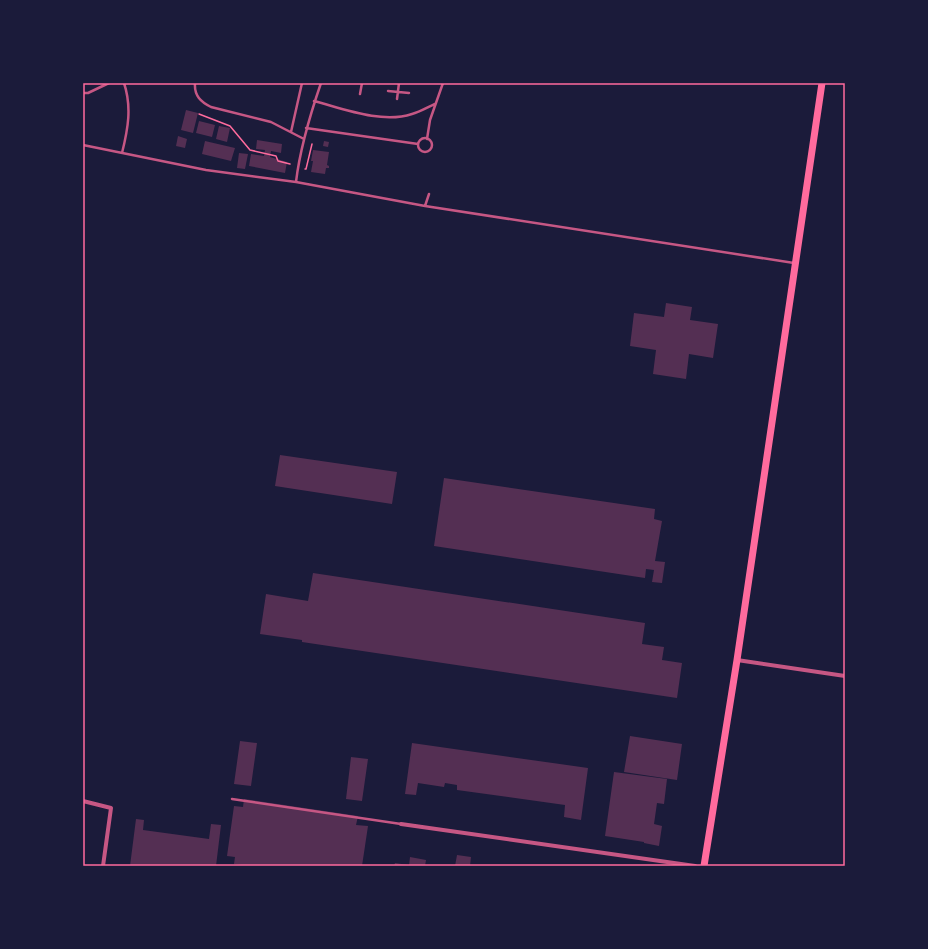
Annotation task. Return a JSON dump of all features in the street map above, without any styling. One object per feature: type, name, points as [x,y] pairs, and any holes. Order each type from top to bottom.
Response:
[{"type":"main road","points":[[704,866],[737,660],[822,83]]},
{"type":"street","points":[[737,660],[845,676]]},
{"type":"street","points":[[83,801],[111,808],[103,866]]},
{"type":"street","points":[[401,824],[695,866]]},
{"type":"lane","points":[[83,93],[88,93],[109,83]]},
{"type":"lane","points":[[122,153],[127,134],[129,114],[129,97],[124,83]]},
{"type":"lane","points":[[195,83],[195,93],[203,104],[211,108],[271,122],[304,139]]},
{"type":"lane","points":[[290,132],[302,83]]},
{"type":"lane","points":[[296,182],[306,128],[320,83]]},
{"type":"lane","points":[[360,94],[362,83]]},
{"type":"lane","points":[[397,100],[399,83]]},
{"type":"lane","points":[[427,139],[430,120],[443,83]]},
{"type":"lane","points":[[388,90],[409,93]]},
{"type":"lane","points":[[314,101],[382,118],[413,114],[435,104]]},
{"type":"lane","points":[[306,128],[418,144]]},
{"type":"lane","points":[[418,144],[421,140],[427,139]]},
{"type":"lane","points":[[418,144],[418,148],[423,152],[428,151],[432,146],[427,139]]},
{"type":"lane","points":[[83,145],[206,170],[296,182],[425,206],[795,263]]},
{"type":"lane","points":[[425,206],[429,194]]},
{"type":"lane","points":[[232,799],[401,824]]},
{"type":"path","points":[[199,114],[230,126],[250,150],[276,156],[278,161],[290,164]]},
{"type":"path","points":[[303,172],[303,168],[306,169],[312,144]]},
{"type":"building","points":[[186,110],[198,113],[193,133],[181,130]]},
{"type":"building","points":[[199,121],[215,125],[212,137],[196,133]]},
{"type":"building","points":[[219,126],[230,128],[227,142],[216,139]]},
{"type":"building","points":[[178,136],[187,139],[185,148],[176,146]]},
{"type":"building","points":[[257,140],[282,144],[281,153],[271,151],[270,157],[287,162],[285,173],[249,166],[251,154],[264,156],[265,150],[256,149]]},
{"type":"building","points":[[205,141],[235,148],[231,161],[202,154]]},
{"type":"building","points":[[324,141],[329,142],[328,147],[323,146]]},
{"type":"building","points":[[313,150],[329,152],[327,165],[329,168],[326,168],[325,174],[311,172]]},
{"type":"building","points":[[239,153],[248,154],[245,169],[237,168]]},
{"type":"building","points":[[666,303],[692,307],[690,320],[718,324],[713,358],[689,354],[686,379],[653,374],[656,350],[630,346],[634,313],[664,317]]},
{"type":"building","points":[[280,455],[397,472],[392,504],[275,486]]},
{"type":"building","points":[[444,478],[655,509],[654,519],[662,521],[655,561],[665,562],[662,583],[652,582],[654,570],[646,569],[645,578],[434,546]]},
{"type":"building","points":[[313,573],[645,623],[642,644],[664,647],[662,660],[682,663],[677,698],[302,642],[302,640],[260,634],[266,594],[308,601]]},
{"type":"building","points":[[630,736],[682,744],[677,780],[624,772]]},
{"type":"building","points":[[240,741],[257,743],[251,786],[234,784]]},
{"type":"building","points":[[412,743],[588,768],[581,820],[564,817],[565,805],[457,790],[457,785],[445,783],[444,787],[418,783],[416,795],[405,794]]},
{"type":"building","points":[[351,757],[368,759],[362,801],[346,799]]},
{"type":"building","points":[[614,772],[667,779],[664,804],[657,803],[654,824],[662,826],[659,846],[644,842],[605,836]]},
{"type":"building","points":[[244,799],[358,816],[356,825],[368,826],[362,866],[249,866],[234,864],[235,857],[227,856],[234,806],[243,807]]},
{"type":"building","points":[[136,819],[144,820],[143,830],[209,839],[211,824],[221,825],[216,866],[130,866]]},
{"type":"building","points":[[457,855],[471,857],[470,866],[455,866]]},
{"type":"building","points":[[410,857],[426,860],[425,866],[409,866]]},
{"type":"building","points":[[395,863],[408,865],[408,866],[394,866]]}]
